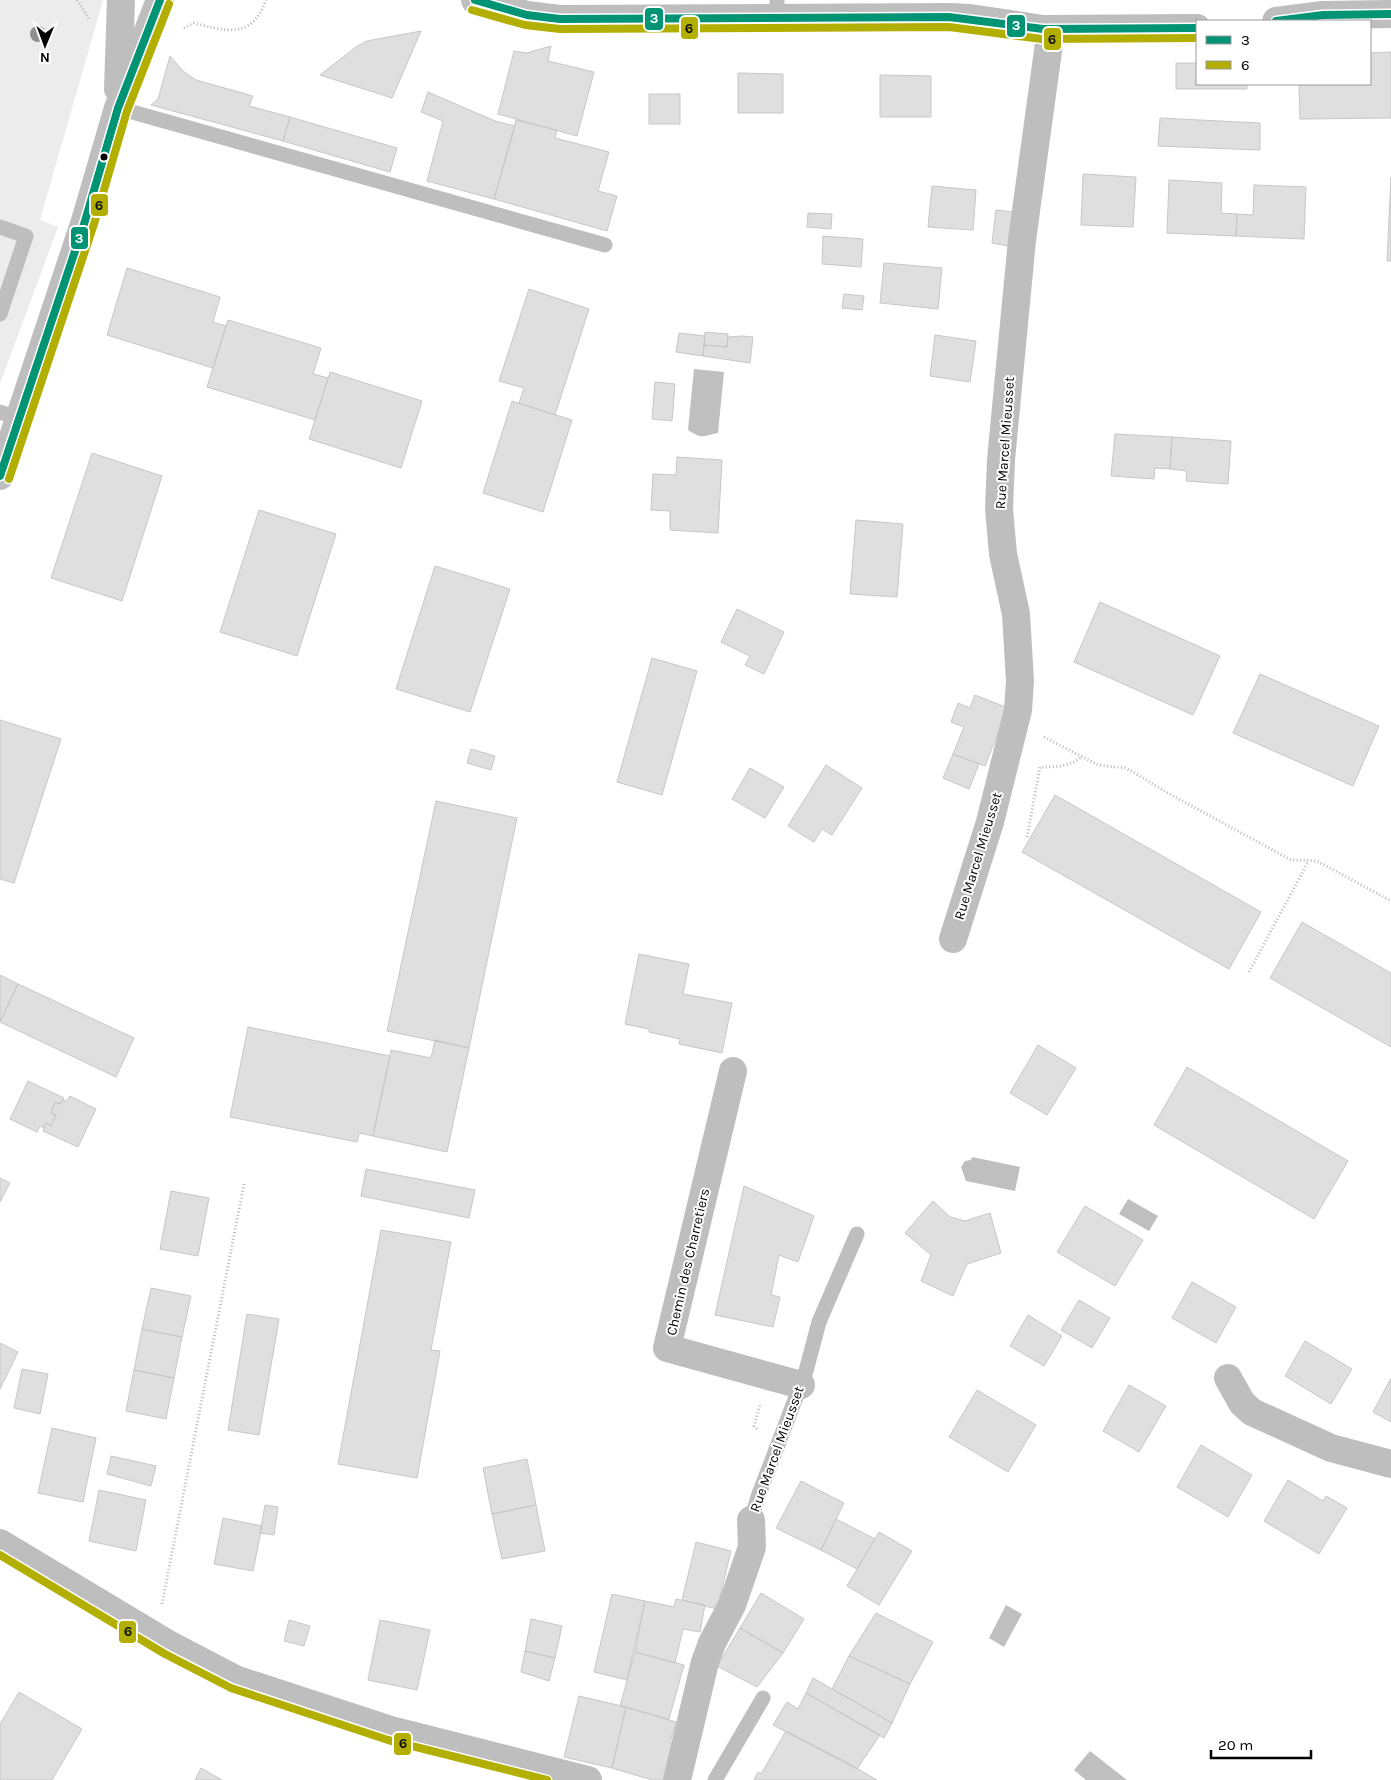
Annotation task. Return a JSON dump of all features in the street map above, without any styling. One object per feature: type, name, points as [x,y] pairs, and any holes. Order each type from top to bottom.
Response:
[{"type":"street","points":[[118,108],[121,0]]},
{"type":"street","points":[[0,476],[10,415],[85,221],[118,108],[160,0]]},
{"type":"street","points":[[475,0],[527,15],[560,19],[777,9],[913,9],[1051,29],[1196,28]]},
{"type":"street","points":[[1279,20],[1311,8],[1391,14]]},
{"type":"street","name":"Rue Marcel Mieusset","points":[[953,939],[990,822],[1014,726],[1020,681],[1016,614],[1003,554],[999,509],[1001,460],[1022,240],[1051,29]]},
{"type":"street","name":"Chemin des Charretiers","points":[[733,1071],[667,1348],[801,1384]]},
{"type":"street","points":[[1228,1378],[1242,1403],[1252,1412],[1331,1448],[1391,1464]]},
{"type":"street","name":"Rue Marcel Mieusset","points":[[677,1780],[705,1662],[712,1643],[732,1605],[752,1547],[752,1520]]},
{"type":"street","points":[[0,1544],[170,1646],[226,1675],[268,1691],[391,1730],[588,1780]]},
{"type":"lane","points":[[118,108],[605,245]]},
{"type":"lane","points":[[0,227],[26,236],[1,311]]},
{"type":"lane","name":"Rue Marcel Mieusset","points":[[752,1520],[758,1494],[801,1384],[819,1322],[857,1234]]},
{"type":"lane","points":[[715,1780],[764,1698]]},
{"type":"path","points":[[1014,726],[1045,737],[1098,765],[1119,767],[1133,772],[1291,860],[1317,861],[1391,902]]},
{"type":"path","points":[[1027,837],[1040,767],[1070,764],[1082,756]]},
{"type":"path","points":[[1249,972],[1308,862]]},
{"type":"path","points":[[162,1605],[244,1184]]},
{"type":"shaded area","points":[[0,0],[103,0],[40,220],[58,227],[0,384]]},
{"type":"shaded area","points":[[694,369],[724,372],[718,433],[700,436],[688,430]]},
{"type":"shaded area","points":[[972,1157],[1020,1167],[1015,1191],[966,1181],[961,1167],[965,1161],[971,1160]]},
{"type":"shaded area","points":[[1128,1199],[1158,1216],[1149,1231],[1119,1214]]},
{"type":"shaded area","points":[[1006,1605],[1022,1614],[1004,1647],[989,1638]]},
{"type":"shaded area","points":[[1090,1751],[1127,1780],[1086,1780],[1074,1770]]},
{"type":"building","points":[[421,31],[392,98],[320,75],[356,47],[367,41]]},
{"type":"building","points":[[551,46],[548,61],[594,72],[577,136],[498,114],[514,51],[527,53]]},
{"type":"building","points":[[1391,52],[1391,118],[1300,119],[1299,85],[1371,85],[1371,53]]},
{"type":"building","points":[[170,56],[183,71],[196,80],[253,96],[249,106],[290,117],[283,141],[151,105],[158,99]]},
{"type":"building","points":[[1176,63],[1196,63],[1196,85],[1247,85],[1247,89],[1176,89]]},
{"type":"building","points":[[738,73],[783,74],[783,113],[738,113]]},
{"type":"building","points":[[880,75],[931,76],[931,117],[880,117]]},
{"type":"building","points":[[428,92],[495,121],[515,126],[494,199],[427,181],[443,121],[421,112]]},
{"type":"building","points":[[649,94],[680,94],[680,124],[649,124]]},
{"type":"building","points":[[290,117],[397,148],[390,172],[283,141]]},
{"type":"building","points":[[1160,118],[1260,123],[1260,150],[1158,146]]},
{"type":"building","points":[[516,120],[557,130],[555,138],[609,152],[598,191],[617,196],[607,231],[494,199]]},
{"type":"building","points":[[1083,174],[1136,177],[1133,227],[1081,225]]},
{"type":"building","points":[[1391,177],[1391,261],[1387,261]]},
{"type":"building","points":[[1169,180],[1222,183],[1221,213],[1237,214],[1236,236],[1167,233]]},
{"type":"building","points":[[1254,185],[1306,187],[1304,239],[1236,236],[1237,214],[1253,215]]},
{"type":"building","points":[[932,186],[976,190],[973,230],[928,227]]},
{"type":"building","points":[[996,210],[1013,212],[1008,246],[992,243]]},
{"type":"building","points":[[808,213],[832,214],[831,229],[807,227]]},
{"type":"building","points":[[823,236],[863,239],[861,267],[822,264]]},
{"type":"building","points":[[884,263],[942,268],[938,309],[880,303]]},
{"type":"building","points":[[127,268],[220,297],[213,322],[226,326],[213,368],[107,335]]},
{"type":"building","points":[[529,289],[589,309],[555,415],[519,403],[524,388],[499,381]]},
{"type":"building","points":[[844,294],[864,296],[862,310],[842,308]]},
{"type":"building","points":[[228,320],[321,348],[313,374],[328,378],[315,420],[207,387]]},
{"type":"building","points":[[705,332],[728,334],[727,347],[704,345]]},
{"type":"building","points":[[679,333],[705,336],[703,356],[676,352]]},
{"type":"building","points":[[935,335],[976,341],[970,382],[930,376]]},
{"type":"building","points":[[728,337],[753,337],[750,363],[703,356],[704,345],[727,347]]},
{"type":"building","points":[[330,372],[422,401],[401,468],[309,439]]},
{"type":"building","points":[[655,382],[675,384],[672,421],[652,419]]},
{"type":"building","points":[[512,401],[572,420],[543,512],[483,493]]},
{"type":"building","points":[[1115,434],[1172,437],[1170,469],[1155,468],[1154,479],[1111,476]]},
{"type":"building","points":[[1172,437],[1231,441],[1228,484],[1186,481],[1187,471],[1170,469]]},
{"type":"building","points":[[92,453],[162,476],[122,601],[51,578]]},
{"type":"building","points":[[677,457],[722,460],[718,533],[670,530],[670,511],[651,510],[653,474],[676,475]]},
{"type":"building","points":[[259,510],[336,534],[297,656],[220,632]]},
{"type":"building","points":[[856,520],[903,524],[897,597],[850,594]]},
{"type":"building","points":[[435,566],[510,589],[470,712],[396,689]]},
{"type":"building","points":[[1100,602],[1220,656],[1193,715],[1074,662]]},
{"type":"building","points":[[737,609],[784,632],[764,674],[745,665],[750,656],[721,642]]},
{"type":"building","points":[[652,658],[697,671],[662,795],[617,782]]},
{"type":"building","points":[[1260,674],[1379,726],[1353,786],[1233,733]]},
{"type":"building","points":[[975,695],[1008,708],[985,766],[953,754],[964,727],[951,722],[958,703],[970,708]]},
{"type":"building","points":[[0,720],[61,739],[14,883],[0,879]]},
{"type":"building","points":[[471,749],[495,756],[491,770],[467,763]]},
{"type":"building","points":[[953,754],[979,764],[969,789],[943,778]]},
{"type":"building","points":[[826,765],[862,788],[832,835],[822,829],[814,842],[788,826]]},
{"type":"building","points":[[750,768],[784,787],[765,818],[732,799]]},
{"type":"building","points":[[1055,795],[1261,912],[1229,969],[1022,852]]},
{"type":"building","points":[[436,801],[517,818],[469,1048],[387,1031]]},
{"type":"building","points":[[1302,922],[1391,973],[1391,1047],[1270,978]]},
{"type":"building","points":[[639,954],[689,964],[683,994],[732,1003],[722,1053],[679,1044],[680,1039],[625,1024]]},
{"type":"building","points":[[0,975],[18,984],[0,1022]]},
{"type":"building","points":[[18,984],[134,1038],[116,1077],[0,1022]]},
{"type":"building","points":[[248,1027],[390,1056],[373,1136],[359,1133],[357,1142],[230,1117]]},
{"type":"building","points":[[435,1040],[469,1048],[447,1152],[373,1136],[391,1050],[431,1058]]},
{"type":"building","points":[[1038,1045],[1076,1068],[1047,1115],[1010,1093]]},
{"type":"building","points":[[1187,1067],[1348,1161],[1314,1219],[1154,1125]]},
{"type":"building","points":[[28,1081],[64,1098],[60,1104],[55,1102],[51,1113],[56,1115],[51,1126],[46,1123],[44,1128],[40,1126],[37,1132],[10,1119]]},
{"type":"building","points":[[70,1096],[96,1109],[78,1147],[43,1131],[46,1123],[51,1126],[56,1115],[51,1113],[55,1102],[60,1104],[63,1100],[67,1101]]},
{"type":"building","points":[[366,1169],[475,1190],[469,1218],[361,1196]]},
{"type":"building","points":[[0,1178],[10,1183],[0,1202]]},
{"type":"building","points":[[744,1186],[814,1216],[798,1262],[779,1255],[771,1295],[780,1297],[773,1327],[715,1315]]},
{"type":"building","points":[[171,1191],[209,1198],[198,1256],[160,1249]]},
{"type":"building","points":[[933,1201],[950,1217],[965,1221],[990,1213],[1001,1253],[967,1264],[953,1296],[921,1281],[931,1255],[905,1233]]},
{"type":"building","points":[[1085,1206],[1143,1240],[1115,1286],[1057,1252]]},
{"type":"building","points":[[381,1230],[451,1242],[431,1350],[440,1351],[417,1478],[338,1464]]},
{"type":"building","points":[[1192,1282],[1236,1307],[1216,1343],[1172,1318]]},
{"type":"building","points":[[151,1288],[191,1296],[182,1337],[142,1329]]},
{"type":"building","points":[[1079,1300],[1110,1318],[1092,1348],[1061,1330]]},
{"type":"building","points":[[247,1314],[279,1319],[259,1435],[228,1430]]},
{"type":"building","points":[[1028,1315],[1062,1336],[1044,1366],[1010,1346]]},
{"type":"building","points":[[142,1329],[182,1337],[174,1378],[134,1370]]},
{"type":"building","points":[[1305,1341],[1352,1369],[1331,1404],[1285,1376]]},
{"type":"building","points":[[0,1343],[18,1352],[0,1389]]},
{"type":"building","points":[[22,1369],[48,1374],[40,1414],[14,1408]]},
{"type":"building","points":[[134,1370],[174,1378],[166,1419],[126,1411]]},
{"type":"building","points":[[1391,1378],[1391,1422],[1373,1412]]},
{"type":"building","points":[[1129,1385],[1166,1406],[1139,1452],[1103,1431]]},
{"type":"building","points":[[977,1390],[1036,1425],[1008,1472],[949,1437]]},
{"type":"building","points":[[52,1428],[96,1438],[83,1502],[38,1493]]},
{"type":"building","points":[[1201,1445],[1252,1475],[1228,1517],[1177,1487]]},
{"type":"building","points":[[111,1456],[156,1466],[151,1486],[107,1474]]},
{"type":"building","points":[[527,1459],[536,1505],[492,1514],[483,1468]]},
{"type":"building","points":[[1288,1480],[1323,1501],[1326,1496],[1347,1508],[1319,1554],[1264,1521]]},
{"type":"building","points":[[801,1481],[844,1503],[821,1550],[776,1528]]},
{"type":"building","points":[[99,1490],[146,1500],[136,1551],[89,1541]]},
{"type":"building","points":[[265,1505],[278,1507],[274,1535],[260,1533]]},
{"type":"building","points":[[536,1505],[545,1551],[502,1559],[492,1514]]},
{"type":"building","points":[[223,1518],[262,1526],[253,1571],[214,1564]]},
{"type":"building","points":[[836,1519],[875,1539],[857,1569],[821,1550]]},
{"type":"building","points":[[879,1532],[912,1551],[879,1605],[847,1586]]},
{"type":"building","points":[[696,1542],[731,1551],[717,1609],[682,1600]]},
{"type":"building","points":[[761,1593],[804,1619],[783,1653],[740,1628]]},
{"type":"building","points":[[612,1594],[645,1601],[627,1680],[594,1672]]},
{"type":"building","points":[[676,1599],[705,1605],[700,1632],[683,1629],[675,1663],[635,1652],[645,1601],[674,1607]]},
{"type":"building","points":[[876,1613],[933,1642],[910,1684],[849,1656]]},
{"type":"building","points":[[531,1619],[562,1626],[555,1658],[525,1651]]},
{"type":"building","points":[[289,1620],[310,1626],[304,1646],[284,1641]]},
{"type":"building","points":[[380,1620],[430,1630],[417,1690],[368,1680]]},
{"type":"building","points":[[740,1628],[783,1653],[757,1687],[717,1666]]},
{"type":"building","points":[[525,1651],[555,1658],[549,1681],[521,1672]]},
{"type":"building","points":[[635,1652],[684,1665],[669,1719],[620,1706]]},
{"type":"building","points":[[849,1656],[910,1684],[892,1723],[832,1689]]},
{"type":"building","points":[[813,1678],[892,1723],[884,1738],[806,1693]]},
{"type":"building","points":[[19,1692],[82,1729],[52,1780],[0,1780],[0,1724]]},
{"type":"building","points":[[806,1693],[880,1735],[857,1769],[773,1725],[787,1702],[798,1709]]},
{"type":"building","points":[[579,1696],[626,1707],[612,1768],[564,1757]]},
{"type":"building","points":[[626,1707],[676,1722],[670,1743],[675,1745],[666,1780],[652,1780],[612,1768]]},
{"type":"building","points":[[786,1731],[877,1780],[754,1780],[758,1772],[761,1774]]},
{"type":"building","points":[[201,1768],[222,1780],[195,1780]]},
{"type":"transit line","name":"3","points":[[0,476],[85,221],[118,108],[160,0]]},
{"type":"transit line","name":"3","points":[[475,0],[527,15],[560,19],[949,17],[1043,29],[1196,28]]},
{"type":"transit line","name":"6","points":[[9,479],[94,224],[127,111],[169,4]]},
{"type":"transit line","name":"6","points":[[472,10],[525,25],[560,29],[949,27],[1042,39],[1196,38]]},
{"type":"transit line","name":"3","points":[[1284,20],[1323,15],[1391,14]]},
{"type":"transit line","name":"6","points":[[0,1555],[165,1654],[231,1688],[388,1740],[547,1780]]}]
